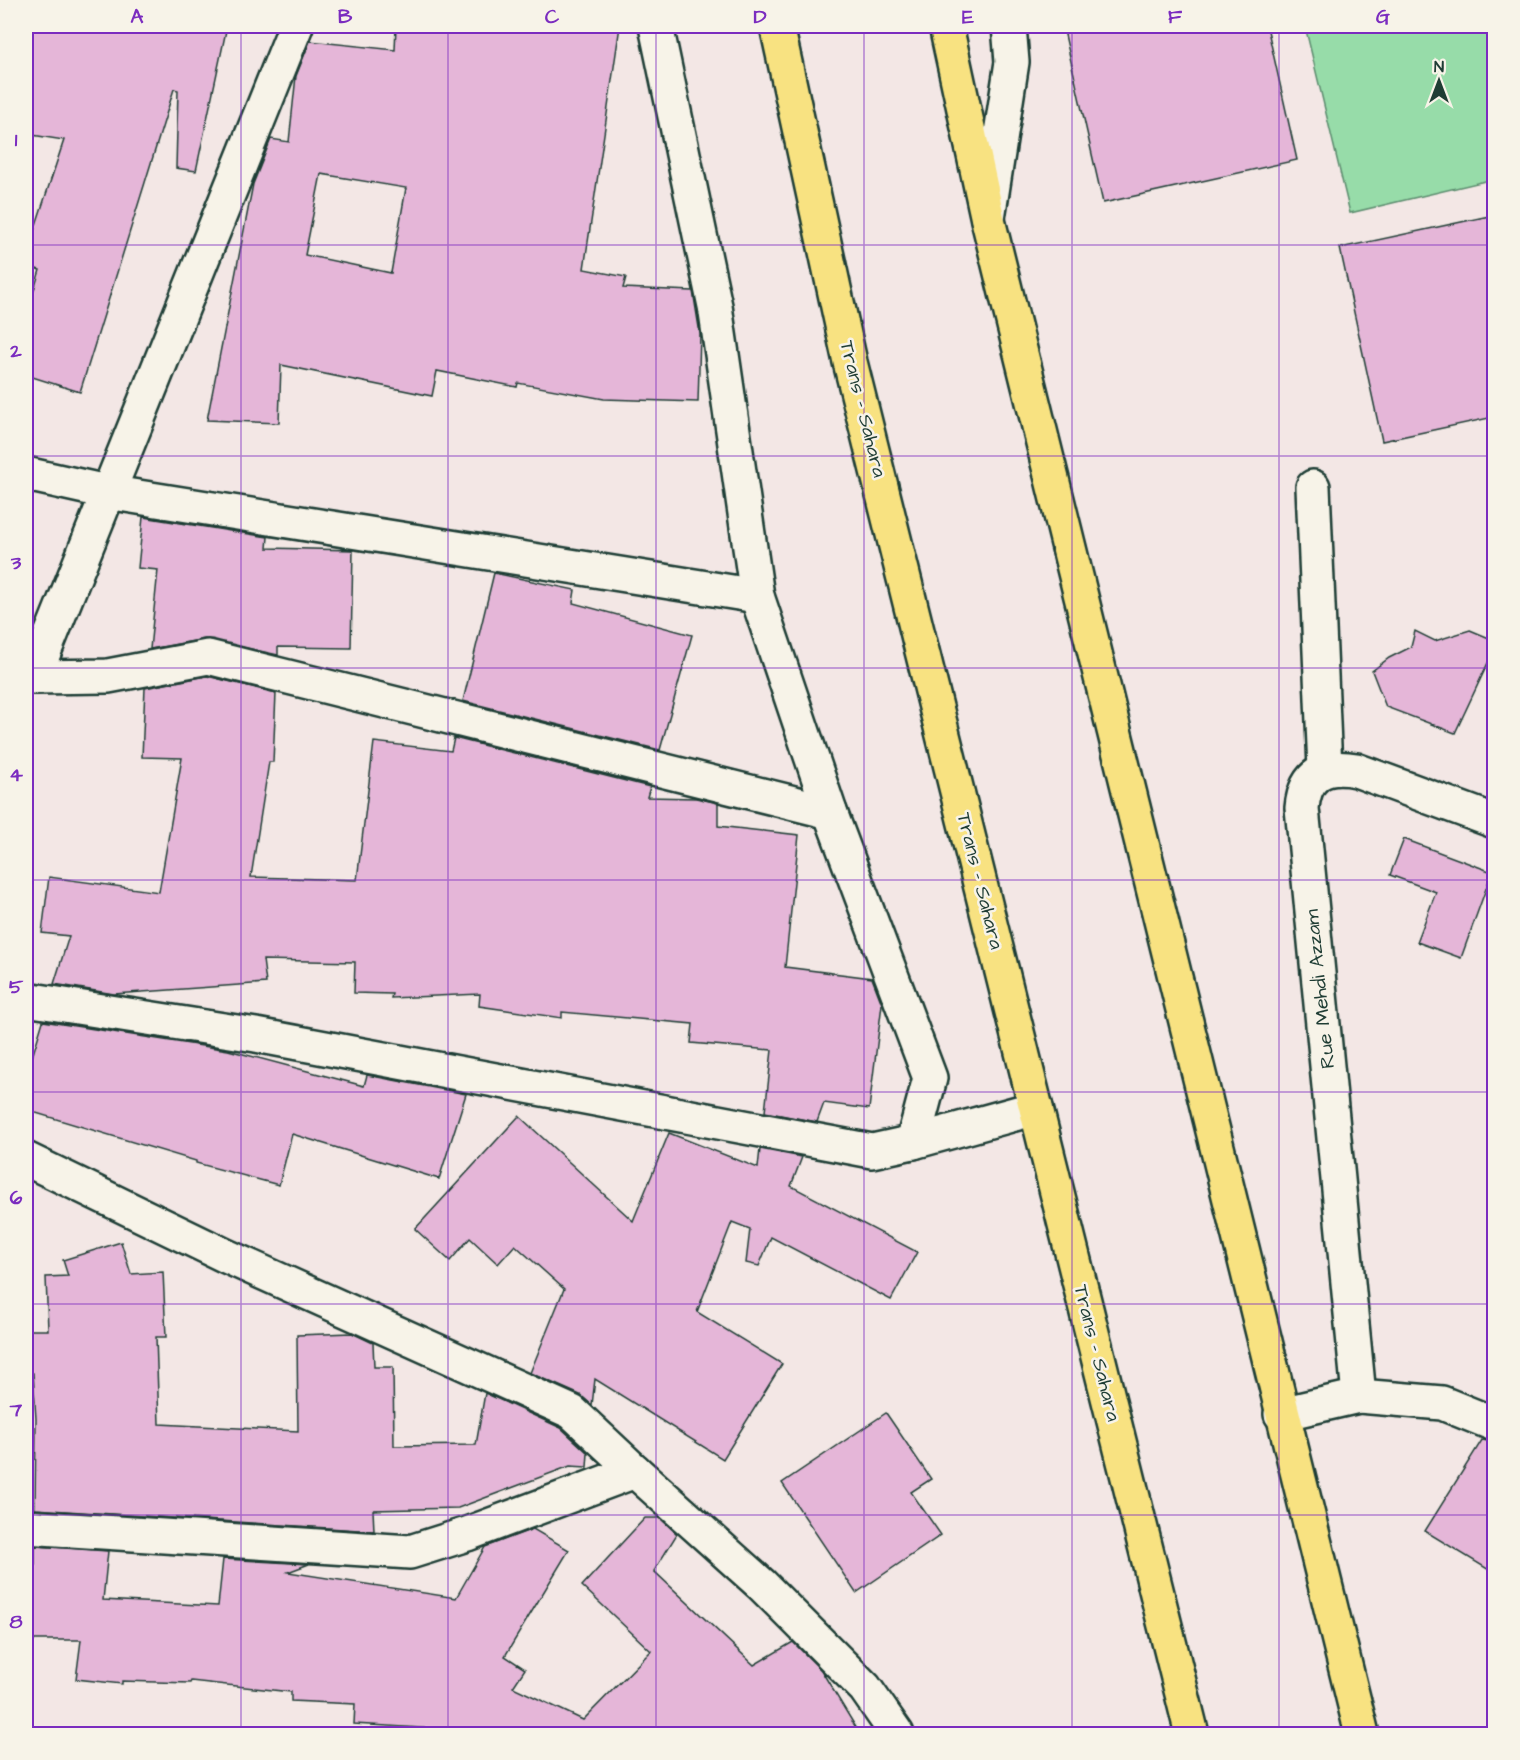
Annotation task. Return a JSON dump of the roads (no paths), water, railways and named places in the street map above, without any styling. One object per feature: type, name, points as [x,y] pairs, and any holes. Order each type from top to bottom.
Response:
[{"type":"highway","name":"Trans - Sahara","points":[[777,26],[850,362],[1192,1734]]},
{"type":"highway","points":[[946,26],[988,220],[1281,1414],[1362,1734]]},
{"type":"street","points":[[296,26],[30,676],[108,676],[208,657],[830,812]]},
{"type":"street","points":[[656,26],[715,306],[757,596],[830,812],[930,1078],[913,1142]]},
{"type":"street","points":[[988,220],[1012,62],[1009,26]]},
{"type":"street","points":[[26,474],[107,492],[757,596]]},
{"type":"street","points":[[1313,487],[1326,769],[1342,767],[1356,770],[1494,821]]},
{"type":"street","name":"Rue Mehdi Azzam","points":[[1326,769],[1313,778],[1304,791],[1302,808],[1359,1396]]},
{"type":"street","points":[[26,999],[256,1035],[872,1151],[1036,1108]]},
{"type":"street","points":[[26,1159],[226,1256],[572,1412],[761,1584],[865,1688],[897,1734]]},
{"type":"street","points":[[1281,1414],[1359,1396],[1442,1403],[1494,1424]]},
{"type":"street","points":[[26,1527],[410,1552],[467,1534],[635,1471]]}]
